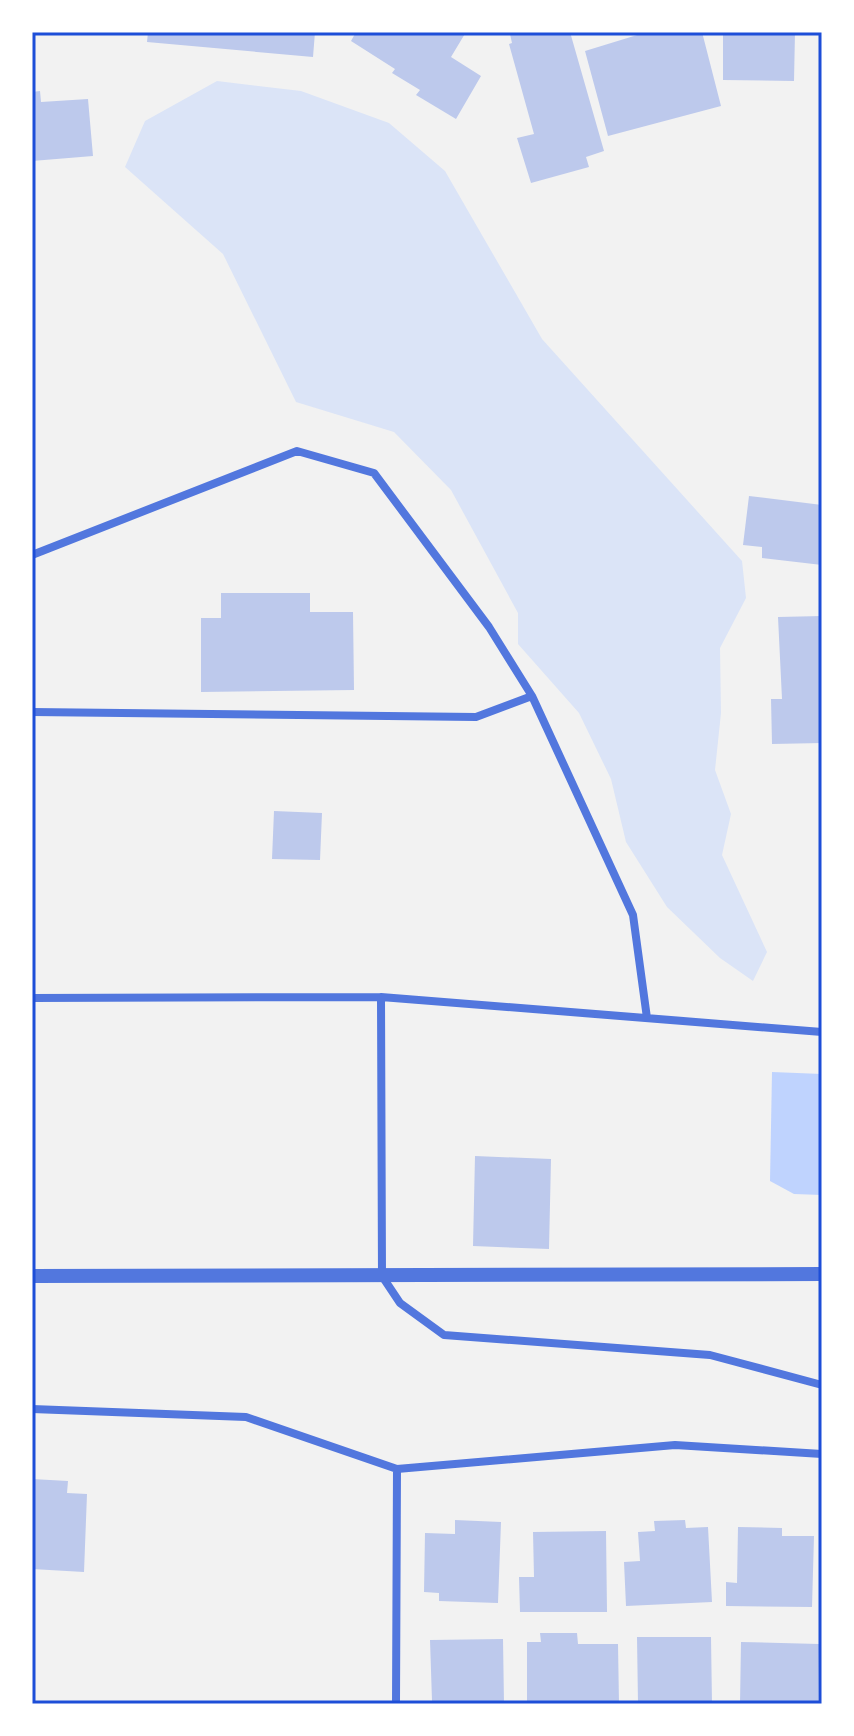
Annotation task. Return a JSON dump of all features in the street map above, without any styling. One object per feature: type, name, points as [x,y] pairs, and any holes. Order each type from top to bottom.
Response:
[{"type":"street","points":[[32,555],[297,451],[374,473],[489,627],[532,696],[633,915],[647,1018]]},
{"type":"street","points":[[32,712],[476,717],[532,696]]},
{"type":"street","points":[[381,997],[382,1276],[400,1303],[444,1335],[710,1355],[822,1385]]},
{"type":"street","points":[[32,998],[381,997],[822,1032]]},
{"type":"street","points":[[32,1276],[822,1274]]},
{"type":"street","points":[[32,1409],[246,1417],[397,1469],[675,1445],[822,1454]]},
{"type":"street","points":[[396,1704],[397,1469]]},
{"type":"shaded area","points":[[217,81],[301,91],[389,123],[445,171],[542,339],[742,561],[746,598],[720,648],[721,713],[715,770],[731,814],[722,855],[767,952],[753,981],[720,958],[667,907],[626,842],[611,779],[579,713],[518,644],[518,613],[451,490],[394,432],[296,402],[223,254],[125,167],[145,121]]},
{"type":"water","points":[[772,1072],[822,1074],[822,1195],[794,1194],[770,1181]]},
{"type":"building","points":[[148,32],[315,32],[313,57],[147,42]]},
{"type":"building","points":[[356,32],[466,32],[451,57],[481,76],[456,119],[416,95],[420,90],[392,73],[395,69],[351,41]]},
{"type":"building","points":[[570,32],[604,151],[586,157],[589,167],[531,183],[517,138],[534,134],[509,44],[512,43],[510,34]]},
{"type":"building","points":[[647,32],[702,32],[721,106],[608,136],[585,51]]},
{"type":"building","points":[[723,32],[795,32],[794,81],[723,80]]},
{"type":"building","points":[[40,91],[41,102],[88,99],[93,156],[32,161],[32,92]]},
{"type":"building","points":[[749,496],[822,505],[822,565],[762,558],[762,547],[743,545]]},
{"type":"building","points":[[221,593],[310,593],[310,612],[353,612],[354,690],[201,692],[201,618],[221,618]]},
{"type":"building","points":[[822,616],[822,743],[772,744],[771,699],[782,699],[778,617]]},
{"type":"building","points":[[274,811],[322,813],[320,860],[272,859]]},
{"type":"building","points":[[475,1156],[551,1159],[549,1249],[473,1246]]},
{"type":"building","points":[[32,1479],[68,1481],[67,1493],[87,1494],[84,1572],[32,1569]]},
{"type":"building","points":[[455,1520],[501,1522],[498,1603],[439,1601],[439,1593],[424,1592],[425,1533],[455,1534]]},
{"type":"building","points":[[685,1520],[686,1528],[708,1527],[712,1602],[626,1606],[624,1562],[640,1561],[638,1532],[655,1531],[654,1521]]},
{"type":"building","points":[[738,1527],[782,1528],[782,1536],[814,1536],[812,1607],[726,1606],[726,1582],[737,1583]]},
{"type":"building","points":[[606,1531],[607,1612],[520,1612],[519,1577],[534,1577],[533,1532]]},
{"type":"building","points":[[540,1633],[577,1633],[578,1644],[618,1644],[619,1704],[527,1704],[527,1642],[541,1642]]},
{"type":"building","points":[[637,1637],[711,1637],[712,1704],[638,1704]]},
{"type":"building","points":[[503,1639],[504,1704],[435,1704],[432,1701],[430,1640]]},
{"type":"building","points":[[741,1642],[819,1644],[818,1704],[740,1704]]}]
